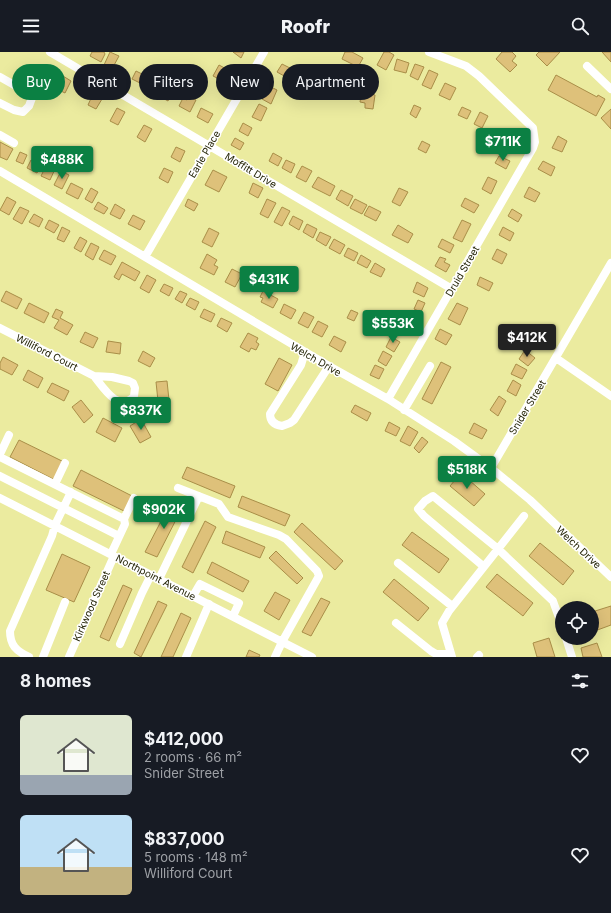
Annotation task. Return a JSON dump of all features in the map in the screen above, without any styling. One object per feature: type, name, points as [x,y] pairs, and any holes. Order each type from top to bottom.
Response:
[{"type":"street","name":"Moffitt Drive","points":[[50,52],[452,289]]},
{"type":"street","name":"Earle Place","points":[[145,257],[264,52]]},
{"type":"street","name":"Druid Street","points":[[388,399],[533,148],[534,142],[533,128],[479,76],[466,66],[429,52]]},
{"type":"street","points":[[587,66],[611,89]]},
{"type":"street","points":[[0,77],[30,94],[32,98],[29,106],[23,112],[14,110],[0,102]]},
{"type":"street","points":[[0,135],[14,143]]},
{"type":"street","name":"Welch Drive","points":[[0,171],[305,352],[388,399],[454,441],[491,468],[530,500],[611,577]]},
{"type":"street","name":"Snider Street","points":[[491,468],[611,263]]},
{"type":"street","name":"Williford Court","points":[[0,328],[94,376],[112,377],[133,383],[134,396],[127,401],[120,402],[108,395],[94,376]]},
{"type":"street","points":[[305,352],[301,365],[270,414],[270,418],[274,424],[282,426],[293,421],[329,366]]},
{"type":"street","points":[[556,358],[611,396]]},
{"type":"street","points":[[404,410],[430,366]]},
{"type":"street","points":[[9,435],[0,455],[124,519]]},
{"type":"street","points":[[54,484],[65,463]]},
{"type":"street","points":[[0,476],[119,536]]},
{"type":"street","points":[[178,488],[219,504],[228,518],[279,535],[286,539],[317,571],[319,576],[275,657]]},
{"type":"street","points":[[29,657],[15,649],[11,643],[10,631],[55,525],[71,492]]},
{"type":"street","points":[[159,579],[199,496]]},
{"type":"street","points":[[483,566],[424,516],[418,509],[425,501],[433,496],[497,548],[553,601],[555,607]]},
{"type":"street","name":"Northpoint Avenue","points":[[0,498],[312,657]]},
{"type":"street","name":"Kirkwood Street","points":[[68,657],[125,524],[124,519],[134,498]]},
{"type":"street","points":[[396,623],[436,654],[451,656],[442,624],[452,606],[524,516]]},
{"type":"street","points":[[398,563],[452,606]]},
{"type":"street","points":[[120,644],[151,575]]},
{"type":"street","points":[[193,596],[200,584],[239,603],[233,616]]},
{"type":"street","points":[[43,657],[65,602]]},
{"type":"street","points":[[186,657],[209,604]]},
{"type":"street","points":[[568,645],[572,657]]},
{"type":"building","points":[[92,52],[104,52],[105,54],[101,62],[90,56]]},
{"type":"building","points":[[110,52],[119,56],[115,64],[104,64]]},
{"type":"building","points":[[233,52],[244,52],[241,58]]},
{"type":"building","points":[[345,52],[352,52],[363,58],[360,64],[352,64],[342,59]]},
{"type":"building","points":[[384,52],[389,52],[394,55],[386,70],[378,64]]},
{"type":"building","points":[[502,52],[512,52],[516,56],[512,61],[517,65],[510,72],[496,59]]},
{"type":"building","points":[[539,52],[560,52],[547,66],[536,55]]},
{"type":"building","points":[[602,52],[611,52],[611,62]]},
{"type":"building","points":[[397,59],[409,63],[406,73],[394,70]]},
{"type":"building","points":[[282,64],[282,75],[277,72]]},
{"type":"building","points":[[415,64],[424,67],[418,80],[410,76]]},
{"type":"building","points":[[216,70],[216,78],[213,76]]},
{"type":"building","points":[[429,70],[438,74],[431,89],[422,85]]},
{"type":"building","points":[[136,71],[139,72],[139,82],[132,79]]},
{"type":"building","points":[[556,75],[597,97],[598,95],[605,99],[596,116],[548,90]]},
{"type":"building","points":[[65,77],[71,81],[65,93]]},
{"type":"building","points":[[445,83],[456,88],[450,100],[439,95]]},
{"type":"building","points":[[274,88],[277,90],[274,97]]},
{"type":"building","points":[[90,100],[101,100],[96,109],[88,105]]},
{"type":"building","points":[[182,100],[196,100],[190,112],[179,106]]},
{"type":"building","points":[[264,100],[273,100],[271,104]]},
{"type":"building","points":[[360,100],[374,100],[373,109],[365,108],[365,103],[360,102]]},
{"type":"building","points":[[259,104],[267,108],[261,121],[252,117]]},
{"type":"building","points":[[414,105],[421,108],[416,118],[410,114]]},
{"type":"building","points":[[462,107],[471,111],[467,119],[458,115]]},
{"type":"building","points":[[117,108],[125,112],[118,125],[110,121]]},
{"type":"building","points":[[201,108],[213,114],[208,123],[197,117]]},
{"type":"building","points":[[611,109],[611,129],[601,118]]},
{"type":"building","points":[[480,112],[488,116],[482,128],[474,124]]},
{"type":"building","points":[[243,123],[252,128],[248,136],[239,131]]},
{"type":"building","points":[[144,125],[152,129],[145,142],[137,137]]},
{"type":"building","points":[[512,130],[519,135],[512,146],[504,141]]},
{"type":"building","points":[[558,136],[567,141],[562,152],[552,148]]},
{"type":"building","points":[[235,138],[244,143],[240,150],[231,145]]},
{"type":"building","points":[[422,141],[430,145],[426,153],[418,149]]},
{"type":"building","points":[[0,142],[13,149],[7,160],[0,157]]},
{"type":"building","points":[[176,147],[185,151],[180,162],[171,157]]},
{"type":"building","points":[[20,152],[27,155],[23,164],[16,161]]},
{"type":"building","points":[[273,153],[282,158],[278,166],[269,161]]},
{"type":"building","points":[[499,156],[510,161],[506,169],[495,163]]},
{"type":"building","points":[[31,160],[41,165],[37,173],[27,168]]},
{"type":"building","points":[[286,160],[295,164],[291,173],[282,168]]},
{"type":"building","points":[[543,161],[555,167],[551,176],[538,169]]},
{"type":"building","points":[[47,164],[55,169],[50,180],[41,176]]},
{"type":"building","points":[[302,166],[312,171],[306,182],[296,177]]},
{"type":"building","points":[[164,168],[173,172],[168,183],[159,178]]},
{"type":"building","points":[[213,170],[227,177],[219,192],[205,185]]},
{"type":"building","points":[[61,171],[69,175],[62,189],[54,185]]},
{"type":"building","points":[[318,177],[335,186],[330,196],[312,187]]},
{"type":"building","points":[[488,177],[497,181],[491,194],[482,189]]},
{"type":"building","points":[[71,183],[83,189],[78,199],[66,193]]},
{"type":"building","points":[[253,183],[263,188],[258,198],[249,193]]},
{"type":"building","points":[[529,187],[540,193],[535,202],[524,197]]},
{"type":"building","points":[[91,188],[98,192],[92,203],[85,199]]},
{"type":"building","points":[[399,188],[408,192],[400,206],[392,202]]},
{"type":"building","points":[[341,190],[353,196],[348,206],[336,199]]},
{"type":"building","points":[[7,197],[16,202],[9,215],[0,210]]},
{"type":"building","points":[[465,198],[479,205],[474,213],[461,206]]},
{"type":"building","points":[[188,199],[198,204],[194,211],[185,206]]},
{"type":"building","points":[[267,199],[276,203],[268,218],[260,214]]},
{"type":"building","points":[[355,199],[367,205],[362,214],[350,208]]},
{"type":"building","points":[[98,202],[108,208],[104,214],[94,209]]},
{"type":"building","points":[[115,204],[125,210],[120,219],[110,214]]},
{"type":"building","points":[[369,206],[381,212],[376,221],[364,215]]},
{"type":"building","points":[[20,207],[29,211],[22,224],[13,219]]},
{"type":"building","points":[[282,207],[290,211],[282,226],[274,222]]},
{"type":"building","points":[[512,209],[522,215],[518,222],[508,216]]},
{"type":"building","points":[[34,214],[43,219],[39,227],[29,222]]},
{"type":"building","points":[[133,215],[145,221],[140,230],[128,224]]},
{"type":"building","points":[[293,216],[303,221],[299,230],[289,224]]},
{"type":"building","points":[[49,220],[59,225],[54,233],[45,228]]},
{"type":"building","points":[[462,220],[471,224],[462,242],[453,238]]},
{"type":"building","points":[[307,224],[317,229],[313,238],[303,232]]},
{"type":"building","points":[[398,225],[413,234],[408,243],[392,235]]},
{"type":"building","points":[[62,227],[70,231],[64,242],[57,239]]},
{"type":"building","points":[[503,227],[514,233],[510,241],[499,235]]},
{"type":"building","points":[[209,228],[219,233],[212,247],[202,242]]},
{"type":"building","points":[[320,232],[331,237],[326,246],[316,240]]},
{"type":"building","points":[[80,237],[87,241],[81,252],[74,248]]},
{"type":"building","points":[[334,239],[345,245],[340,254],[329,248]]},
{"type":"building","points":[[442,239],[454,245],[450,253],[438,247]]},
{"type":"building","points":[[91,243],[99,247],[93,260],[85,255]]},
{"type":"building","points":[[348,248],[358,253],[354,261],[344,256]]},
{"type":"building","points":[[497,249],[507,254],[502,264],[492,259]]},
{"type":"building","points":[[104,250],[116,256],[111,265],[99,259]]},
{"type":"building","points":[[207,254],[217,260],[214,265],[218,267],[214,275],[200,268]]},
{"type":"building","points":[[361,255],[371,261],[367,268],[357,263]]},
{"type":"building","points":[[440,257],[446,259],[444,262],[450,265],[446,272],[435,266]]},
{"type":"building","points":[[122,262],[140,272],[135,281],[122,274],[119,280],[114,277]]},
{"type":"building","points":[[375,263],[385,269],[381,277],[370,272]]},
{"type":"building","points":[[232,269],[242,274],[235,287],[225,282]]},
{"type":"building","points":[[147,275],[156,280],[149,293],[140,288]]},
{"type":"building","points":[[480,277],[493,283],[489,291],[477,285]]},
{"type":"building","points":[[417,282],[428,288],[424,297],[413,292]]},
{"type":"building","points":[[164,284],[173,288],[169,296],[160,291]]},
{"type":"building","points":[[6,291],[22,299],[17,309],[1,301]]},
{"type":"building","points":[[180,291],[187,294],[182,303],[175,299]]},
{"type":"building","points":[[263,291],[278,299],[273,308],[261,302],[263,298],[260,297]]},
{"type":"building","points":[[190,298],[199,302],[195,310],[186,305]]},
{"type":"building","points":[[418,300],[425,303],[421,312],[414,309]]},
{"type":"building","points":[[29,303],[49,313],[44,323],[24,313]]},
{"type":"building","points":[[457,303],[468,308],[460,325],[448,319]]},
{"type":"building","points":[[284,304],[296,310],[291,319],[280,313]]},
{"type":"building","points":[[56,309],[63,312],[60,318],[73,325],[67,335],[54,328],[59,320],[52,317]]},
{"type":"building","points":[[204,309],[215,314],[211,322],[200,317]]},
{"type":"building","points":[[351,310],[358,313],[354,321],[347,318]]},
{"type":"building","points":[[304,312],[314,317],[308,328],[298,323]]},
{"type":"building","points":[[407,312],[418,318],[415,324],[413,322],[408,331],[400,326]]},
{"type":"building","points":[[221,318],[232,323],[227,332],[217,326]]},
{"type":"building","points":[[318,321],[328,326],[322,337],[312,332]]},
{"type":"building","points":[[440,329],[452,335],[446,345],[435,339]]},
{"type":"building","points":[[85,332],[98,338],[93,348],[80,342]]},
{"type":"building","points":[[248,333],[258,338],[256,342],[259,344],[256,350],[251,348],[249,352],[240,347]]},
{"type":"building","points":[[334,336],[346,342],[341,352],[329,345]]},
{"type":"building","points":[[391,337],[400,342],[394,352],[386,347]]},
{"type":"building","points":[[108,341],[121,343],[120,354],[106,352]]},
{"type":"building","points":[[525,350],[535,358],[528,366],[519,359]]},
{"type":"building","points":[[143,351],[155,358],[150,367],[138,361]]},
{"type":"building","points":[[383,351],[392,356],[386,366],[378,361]]},
{"type":"building","points":[[3,357],[18,365],[12,375],[0,369],[0,363]]},
{"type":"building","points":[[279,358],[292,365],[278,391],[265,384]]},
{"type":"building","points":[[441,362],[451,367],[432,404],[422,399]]},
{"type":"building","points":[[516,364],[527,370],[522,379],[511,374]]},
{"type":"building","points":[[375,365],[384,369],[379,379],[370,375]]},
{"type":"building","points":[[28,370],[43,378],[38,388],[23,380]]},
{"type":"building","points":[[513,380],[521,385],[516,396],[507,391]]},
{"type":"building","points":[[167,381],[169,400],[158,401],[156,382]]},
{"type":"building","points":[[52,383],[69,391],[64,401],[47,392]]},
{"type":"building","points":[[499,396],[506,401],[498,416],[490,410]]},
{"type":"building","points":[[81,400],[93,415],[84,423],[72,407]]},
{"type":"building","points":[[355,405],[371,413],[367,421],[351,412]]},
{"type":"building","points":[[103,418],[122,428],[115,442],[96,432]]},
{"type":"building","points":[[141,419],[151,437],[140,443],[130,426]]},
{"type":"building","points":[[389,422],[400,428],[396,436],[385,431]]},
{"type":"building","points":[[474,423],[487,430],[482,439],[469,433]]},
{"type":"building","points":[[408,426],[418,432],[410,446],[400,441]]},
{"type":"building","points":[[422,437],[428,442],[419,453],[414,448]]},
{"type":"building","points":[[19,440],[64,462],[55,480],[10,457]]},
{"type":"building","points":[[187,467],[235,486],[230,498],[182,478]]},
{"type":"building","points":[[81,470],[134,497],[126,512],[73,486]]},
{"type":"building","points":[[461,473],[485,494],[474,506],[450,486]]},
{"type":"building","points":[[242,496],[290,515],[285,526],[238,507]]},
{"type":"building","points":[[171,502],[182,508],[157,557],[145,552]]},
{"type":"building","points":[[205,521],[216,527],[193,573],[182,567]]},
{"type":"building","points":[[302,523],[343,561],[335,570],[294,532]]},
{"type":"building","points":[[226,531],[265,547],[260,558],[222,543]]},
{"type":"building","points":[[412,532],[449,559],[439,573],[402,545]]},
{"type":"building","points":[[540,543],[574,571],[563,585],[529,556]]},
{"type":"building","points":[[276,551],[303,578],[297,584],[269,558]]},
{"type":"building","points":[[62,554],[90,567],[74,602],[46,590]]},
{"type":"building","points":[[212,562],[249,581],[243,592],[207,573]]},
{"type":"building","points":[[497,574],[533,603],[523,616],[486,587]]},
{"type":"building","points":[[394,579],[429,608],[418,621],[383,592]]},
{"type":"building","points":[[123,585],[132,589],[109,641],[100,637]]},
{"type":"building","points":[[275,592],[290,600],[279,620],[264,611]]},
{"type":"building","points":[[321,598],[330,602],[311,636],[302,632]]},
{"type":"building","points":[[158,601],[167,605],[141,657],[134,653]]},
{"type":"building","points":[[611,606],[611,625],[599,629],[599,610]]},
{"type":"building","points":[[181,613],[191,618],[173,657],[161,657]]},
{"type":"building","points":[[549,638],[555,657],[537,657],[533,643]]},
{"type":"building","points":[[591,645],[598,645],[602,657],[583,657],[581,648]]},
{"type":"building","points":[[249,650],[260,655],[259,657],[246,657]]}]
